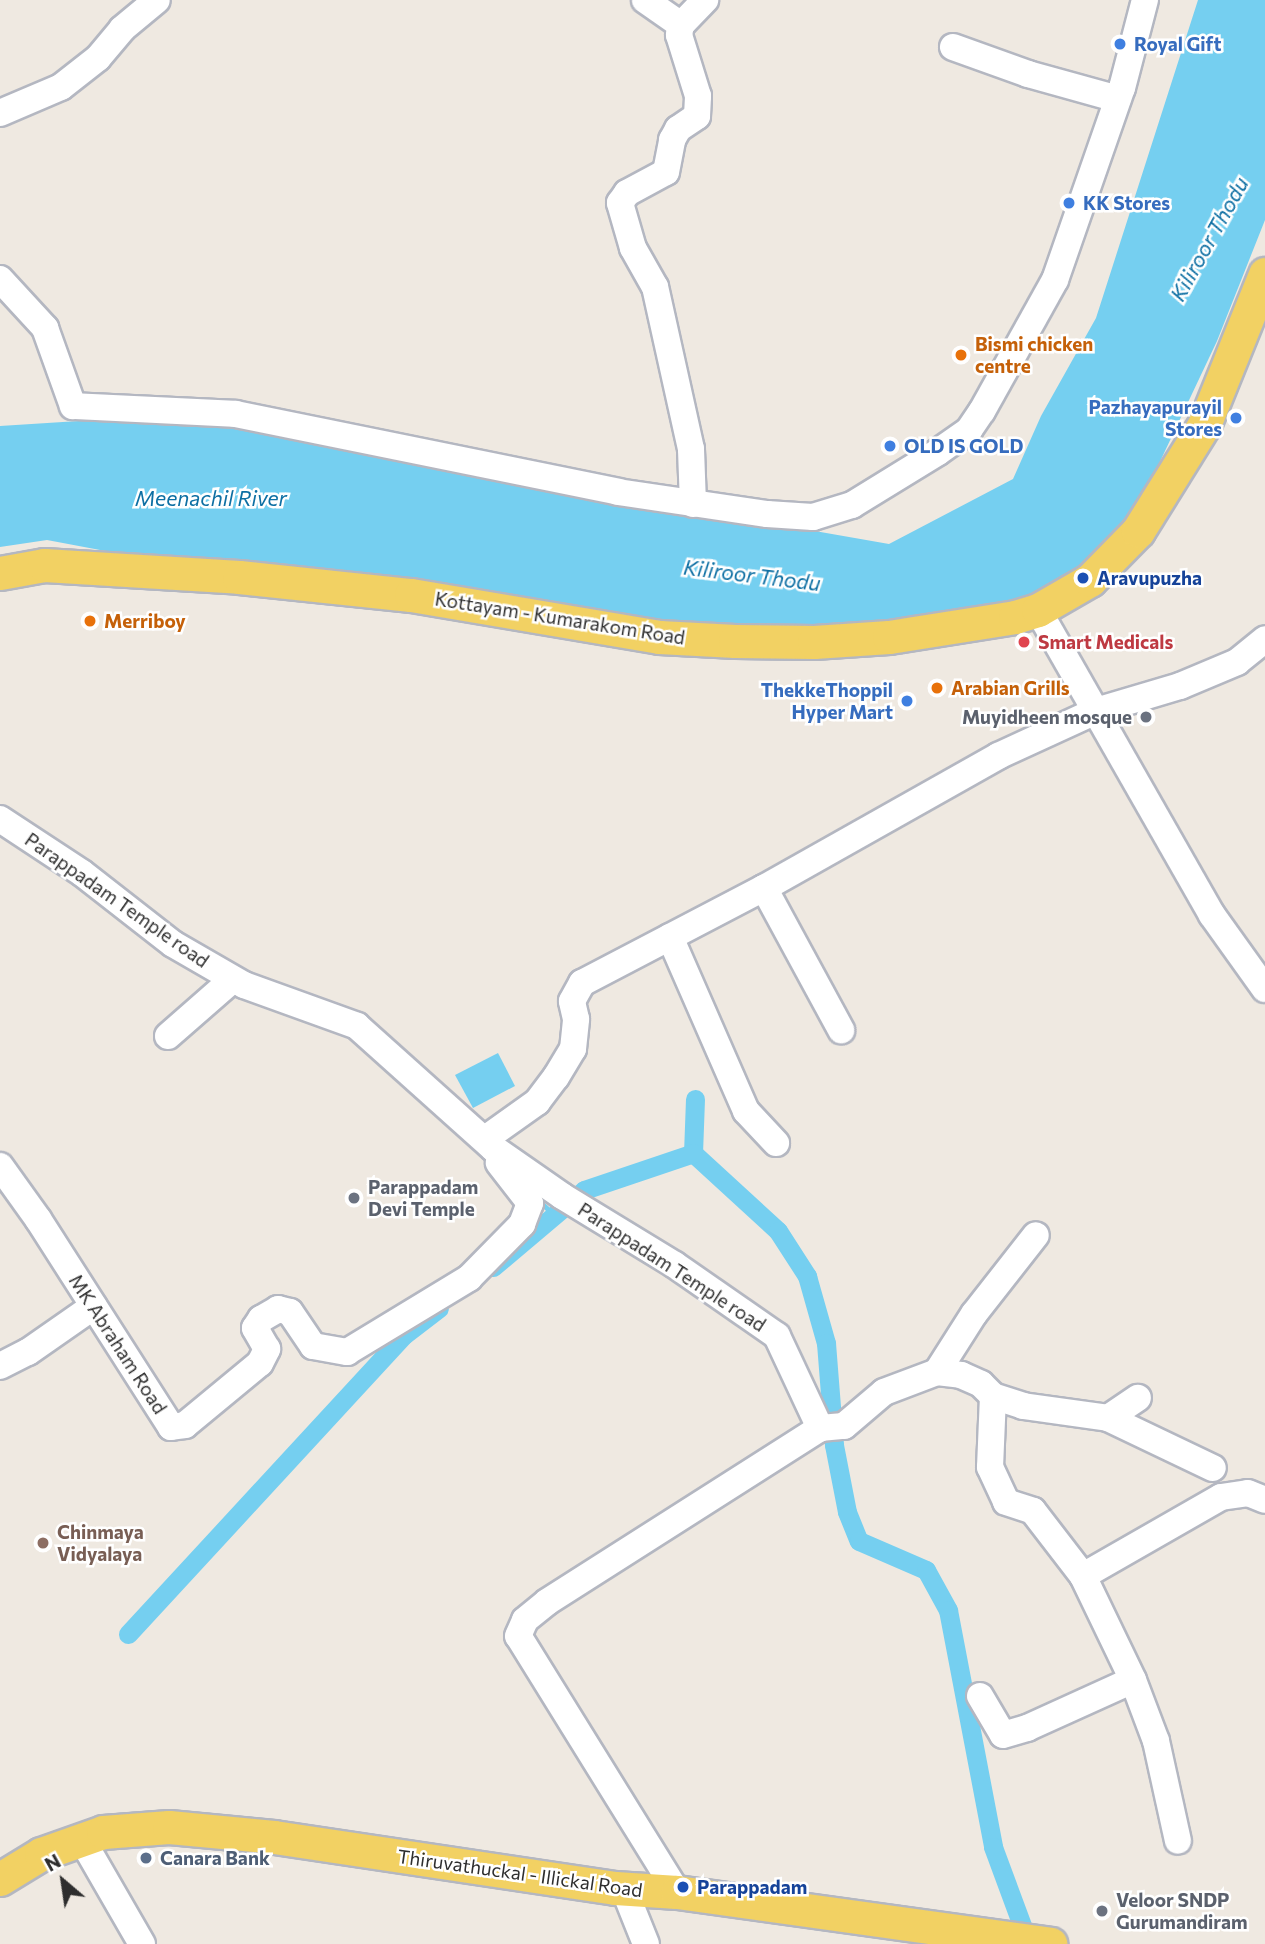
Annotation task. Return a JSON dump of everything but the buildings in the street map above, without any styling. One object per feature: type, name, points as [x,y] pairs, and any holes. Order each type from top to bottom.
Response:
[{"type":"main road","name":"Kottayam - Kumarakom Road","points":[[0,573],[44,565],[239,577],[435,598],[659,637],[735,641],[814,642],[889,637],[984,624],[1038,610],[1090,580],[1138,531],[1204,425],[1265,274]]},
{"type":"main road","name":"Thiruvathuckal - Illickal Road","points":[[0,1878],[41,1854],[103,1832],[169,1827],[274,1837],[624,1889],[677,1892],[1050,1944]]},
{"type":"street","points":[[0,113],[61,87],[98,58],[122,29],[157,0]]},
{"type":"street","points":[[645,0],[681,25]]},
{"type":"street","points":[[694,504],[691,449],[655,287],[633,248],[620,203],[627,194],[666,172],[672,140],[678,129],[697,116],[698,96],[679,35],[681,25],[705,0]]},
{"type":"street","points":[[0,279],[9,285],[45,328],[73,406],[236,414],[694,504],[813,517],[852,505],[969,430],[1055,280],[1118,99],[1144,0]]},
{"type":"street","points":[[953,47],[1028,74],[1118,99]]},
{"type":"street","points":[[1038,610],[1212,915],[1265,989]]},
{"type":"street","points":[[489,1143],[537,1102],[573,1049],[576,1019],[572,1000],[582,983],[764,888],[998,756],[1096,710],[1180,686],[1237,662],[1265,639]]},
{"type":"street","name":"Parappadam Temple road","points":[[0,818],[82,873],[173,944],[233,979],[357,1026],[489,1143],[562,1196],[675,1265],[777,1336],[829,1427]]},
{"type":"street","points":[[764,888],[841,1030]]},
{"type":"street","points":[[670,937],[746,1111],[776,1143]]},
{"type":"street","points":[[168,1036],[233,979]]},
{"type":"street","name":"MK Abraham Road","points":[[0,1167],[94,1306],[171,1427],[185,1425],[260,1363],[267,1349],[254,1328],[261,1319],[278,1309],[290,1312],[313,1346],[347,1352],[470,1278],[522,1224],[530,1203],[500,1165],[489,1143]]},
{"type":"street","points":[[937,1372],[974,1314],[1036,1235]]},
{"type":"street","points":[[0,1366],[28,1352],[94,1306]]},
{"type":"street","points":[[677,1892],[518,1636],[528,1616],[884,1392],[937,1372],[961,1375],[981,1384],[993,1396],[1023,1406],[1108,1418],[1213,1468]]},
{"type":"street","points":[[993,1396],[990,1467],[1006,1502],[1033,1511],[1083,1576],[1133,1680],[1156,1741],[1178,1841]]},
{"type":"street","points":[[1108,1418],[1138,1398]]},
{"type":"street","points":[[1083,1576],[1221,1497],[1248,1493],[1265,1500]]},
{"type":"street","points":[[979,1696],[1003,1735],[1027,1728],[1133,1680]]},
{"type":"street","points":[[82,1840],[142,1944]]},
{"type":"street","points":[[624,1889],[646,1944]]},
{"type":"water","name":"Meenachil River","points":[[1198,0],[1265,0],[1265,220],[1217,341],[1122,542],[1058,597],[991,614],[750,632],[467,595],[185,566],[47,540],[0,547],[0,426],[110,419],[229,428],[889,544],[1013,479],[1041,416],[1096,318]]},
{"type":"water","points":[[498,1053],[515,1086],[473,1108],[455,1075]]},
{"type":"waterway","points":[[695,1099],[693,1153],[778,1231],[807,1276],[826,1343],[834,1445],[847,1512],[859,1541],[926,1570],[948,1610],[993,1847],[1023,1928]]},
{"type":"waterway","points":[[493,1267],[584,1190],[693,1153]]},
{"type":"waterway","points":[[538,1200],[555,1216]]},
{"type":"waterway","points":[[128,1634],[404,1335],[439,1308]]},
{"type":"place","name":"Royal Gift","points":[[1120,44]]},
{"type":"place","name":"KK Stores","points":[[1069,203]]},
{"type":"place","name":"Bismi chicken centre","points":[[961,355]]},
{"type":"place","name":"Pazhayapurayil Stores","points":[[1236,418]]},
{"type":"place","name":"OLD IS GOLD","points":[[890,446]]},
{"type":"place","name":"Aravupuzha","points":[[1083,578]]},
{"type":"place","name":"Merriboy","points":[[90,621]]},
{"type":"place","name":"Smart Medicals","points":[[1024,642]]},
{"type":"place","name":"Arabian Grills","points":[[937,688]]},
{"type":"place","name":"ThekkeThoppil Hyper Mart","points":[[907,701]]},
{"type":"place","name":"Muyidheen mosque","points":[[1146,717]]},
{"type":"place","name":"Parappadam Devi Temple","points":[[354,1198]]},
{"type":"place","name":"Chinmaya Vidyalaya","points":[[43,1543]]},
{"type":"place","name":"Canara Bank","points":[[146,1858]]},
{"type":"place","name":"Parappadam","points":[[683,1887]]},
{"type":"place","name":"Veloor SNDP Gurumandiram","points":[[1102,1911]]},
{"type":"water label","name":"Kiliroor Thodu","points":[[1209,239]]},
{"type":"water label","name":"Kiliroor Thodu","points":[[752,575]]}]
